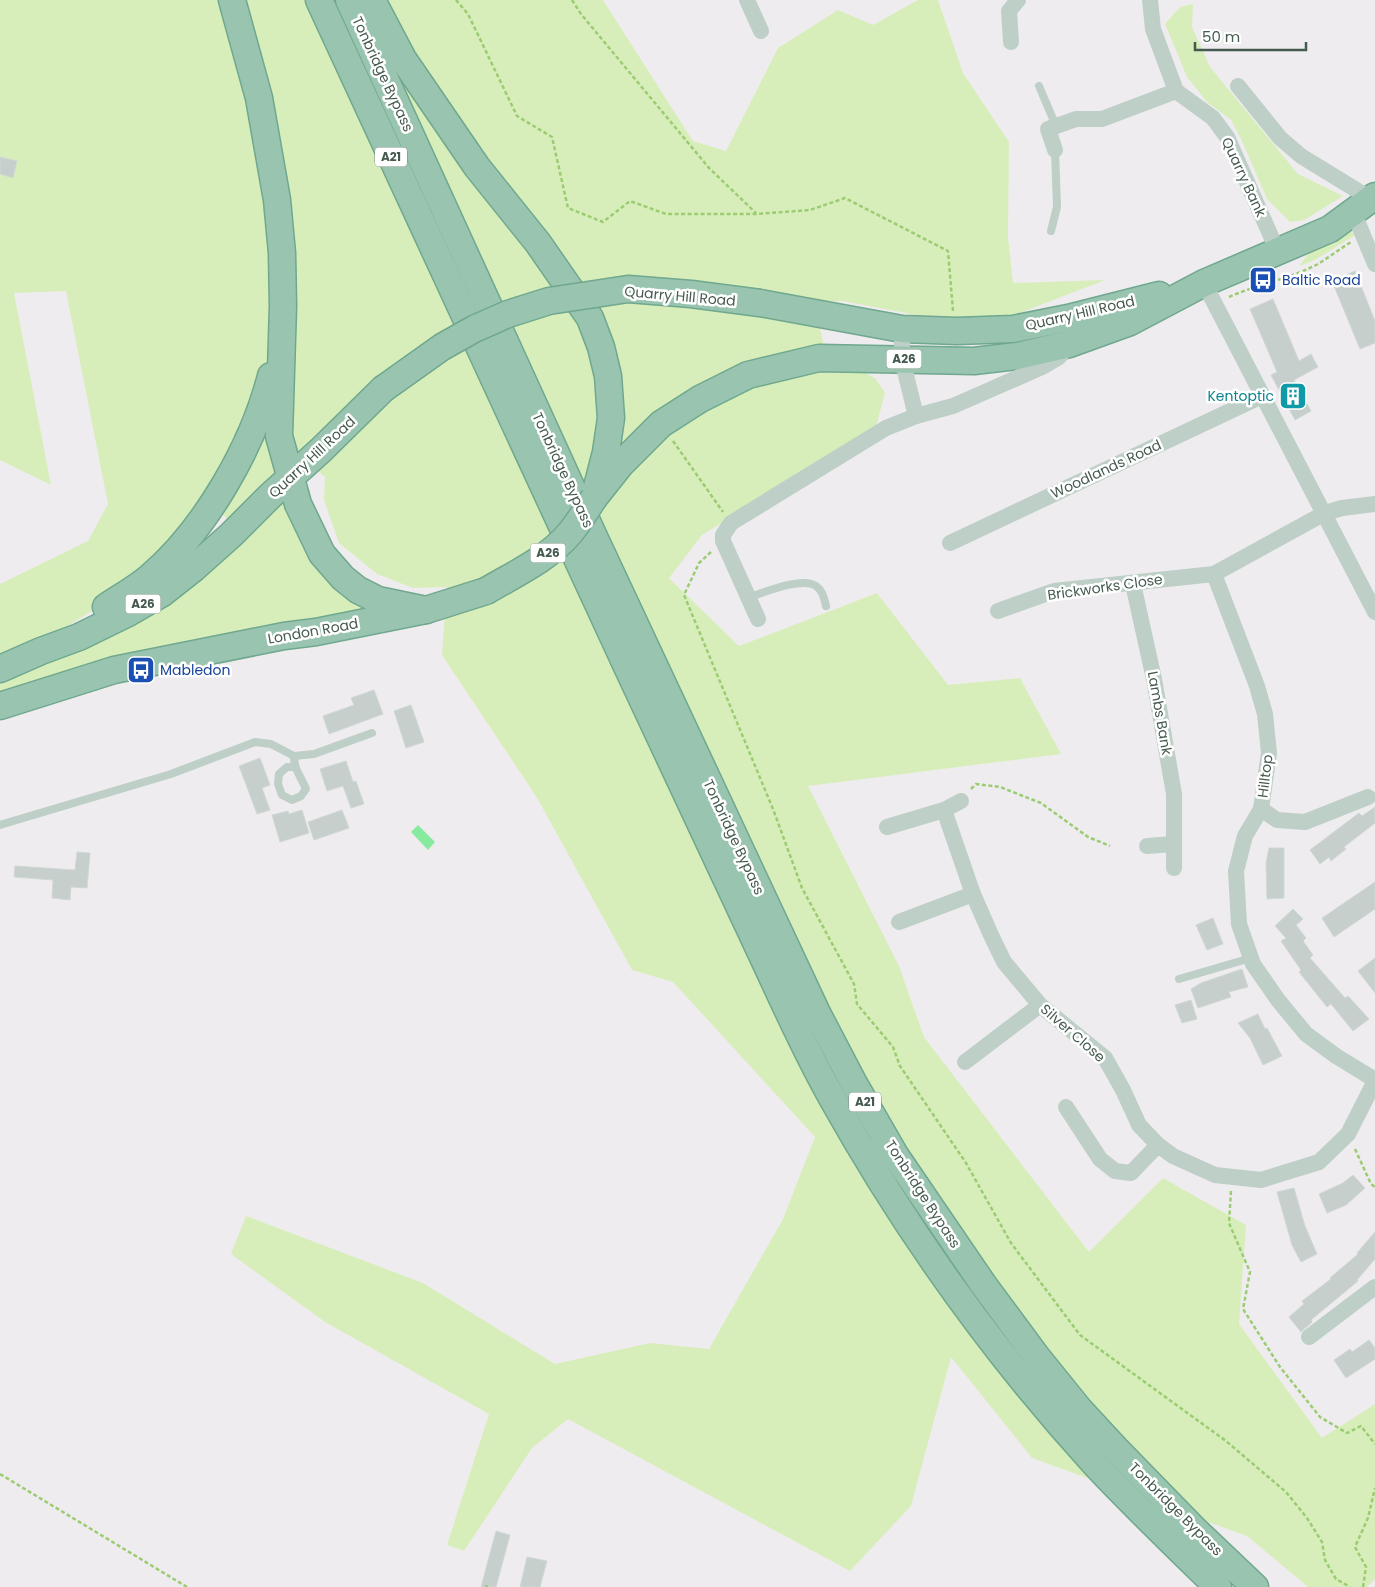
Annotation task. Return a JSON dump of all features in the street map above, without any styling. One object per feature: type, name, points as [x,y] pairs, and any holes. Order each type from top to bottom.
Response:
[{"type":"highway","points":[[232,0],[259,98],[277,200],[282,253],[283,306],[279,436],[298,504],[322,554]]},
{"type":"highway","name":"Tonbridge Bypass","points":[[319,0],[714,854],[829,1093],[871,1166],[910,1226],[962,1300],[1015,1370],[1095,1464],[1218,1587]]},
{"type":"highway","name":"Tonbridge Bypass","points":[[349,0],[599,548],[813,1004],[853,1082],[895,1155],[933,1212],[982,1284],[1037,1357],[1079,1409],[1116,1449],[1195,1530],[1255,1587]]},
{"type":"highway","points":[[372,0],[413,75],[477,167],[564,278],[590,318],[601,347],[608,376],[613,458]]},
{"type":"highway","name":"Quarry Hill Road","points":[[613,458],[700,399],[748,375],[819,358],[974,360],[1017,356],[1069,344],[1209,294],[1278,252],[1330,229],[1366,210]]},
{"type":"highway","name":"Quarry Hill Road","points":[[0,669],[80,637],[161,594],[200,563],[383,389],[442,347],[474,329],[508,314],[549,301],[628,289],[691,294],[760,303],[902,329],[954,331],[1013,329],[1209,294]]},
{"type":"highway","points":[[41,651],[151,576],[178,549],[203,517],[222,490],[251,435],[265,402],[281,336]]},
{"type":"highway","name":"A26","points":[[321,450],[311,474],[311,500],[322,554],[342,578],[358,590],[378,600],[426,610]]},
{"type":"highway","name":"London Road","points":[[0,706],[114,670],[426,610],[486,591],[550,552],[569,534],[594,498],[613,458]]},
{"type":"street","points":[[747,0],[761,31]]},
{"type":"street","points":[[1011,42],[1009,12],[1018,0]]},
{"type":"street","points":[[1055,150],[1048,129],[1076,120],[1102,119],[1176,91],[1153,29],[1150,0]]},
{"type":"street","points":[[1238,86],[1280,138],[1366,210],[1375,264]]},
{"type":"street","name":"Quarry Bank","points":[[1176,91],[1213,118],[1227,137],[1278,252]]},
{"type":"street","points":[[1209,294],[1375,612]]},
{"type":"street","points":[[902,329],[902,359],[916,416]]},
{"type":"street","name":"Quarry Hill Road","points":[[731,523],[886,428],[916,416],[953,406],[1042,367],[1059,357],[1069,344]]},
{"type":"street","name":"Woodlands Road","points":[[950,543],[1262,396]]},
{"type":"street","points":[[1214,574],[1325,514],[1342,508],[1375,504]]},
{"type":"street","points":[[731,523],[724,535],[723,541],[758,619]]},
{"type":"street","name":"Brickworks Close","points":[[998,611],[1054,591],[1214,574]]},
{"type":"street","name":"Hilltop","points":[[1214,574],[1266,714],[1269,753],[1261,809],[1245,836],[1236,871],[1239,924],[1253,964],[1278,1000],[1306,1034],[1375,1081]]},
{"type":"street","name":"Lambs Bank","points":[[1133,584],[1154,679],[1174,794],[1174,868]]},
{"type":"street","points":[[1261,809],[1277,820],[1305,822],[1368,797]]},
{"type":"street","points":[[887,827],[944,810],[961,801]]},
{"type":"street","name":"Silver Close","points":[[944,810],[973,894],[990,935],[1004,962],[1040,1005],[1105,1058],[1123,1090],[1139,1125],[1158,1145],[1173,1156],[1215,1175],[1261,1180],[1319,1162],[1348,1134],[1375,1081]]},
{"type":"street","points":[[1147,846],[1174,844]]},
{"type":"street","points":[[899,922],[973,894]]},
{"type":"street","points":[[964,1062],[1040,1005]]},
{"type":"street","points":[[1066,1107],[1100,1158],[1114,1171],[1131,1173],[1158,1145]]},
{"type":"street","points":[[1309,1337],[1375,1287]]},
{"type":"lane","points":[[1039,86],[1056,126]]},
{"type":"lane","points":[[1052,231],[1057,208],[1055,150]]},
{"type":"lane","points":[[748,598],[788,585],[805,583],[815,585],[823,594],[826,606]]},
{"type":"lane","points":[[0,825],[171,774],[255,742],[271,744],[294,756],[314,754],[372,733]]},
{"type":"lane","points":[[294,756],[294,766]]},
{"type":"lane","points":[[1179,979],[1251,958]]},
{"type":"path","points":[[456,0],[468,14],[517,116],[552,137],[568,208],[603,222],[630,201],[666,214],[757,214],[810,210],[845,198],[948,251],[954,331]]},
{"type":"path","points":[[572,0],[581,14],[709,168],[757,214]]},
{"type":"path","points":[[1209,294],[1251,288],[1318,264],[1366,210]]},
{"type":"path","points":[[661,424],[731,523]]},
{"type":"path","points":[[723,541],[699,563],[684,595],[774,809],[802,888],[854,984],[858,1004],[893,1047],[900,1066],[966,1163],[1011,1243],[1080,1335],[1226,1441],[1286,1492],[1307,1518],[1322,1542],[1325,1560],[1336,1579],[1350,1587]]},
{"type":"path","points":[[961,801],[963,796],[976,784],[1000,787],[1041,803],[1088,837],[1110,846]]},
{"type":"path","points":[[1348,1134],[1371,1184],[1375,1187]]},
{"type":"path","points":[[1231,1177],[1229,1223],[1250,1272],[1243,1309],[1280,1366],[1320,1417],[1347,1433],[1361,1426],[1375,1444]]},
{"type":"path","points":[[0,1474],[187,1587]]},
{"type":"path","points":[[1363,1587],[1366,1567],[1355,1547],[1368,1518],[1375,1488]]},
{"type":"shaded area","points":[[0,0],[603,0],[693,141],[726,151],[778,48],[838,10],[873,25],[918,0],[938,0],[963,73],[1009,142],[1008,237],[1013,283],[1105,280],[1012,316],[958,323],[843,301],[815,302],[824,348],[876,379],[885,393],[875,430],[702,535],[669,578],[739,646],[877,593],[948,685],[1020,678],[1061,754],[808,786],[899,966],[924,1037],[1089,1252],[1163,1178],[1246,1225],[1239,1324],[1322,1438],[1375,1404],[1375,1579],[1367,1587],[1308,1587],[1247,1536],[1032,1458],[951,1357],[911,1506],[850,1571],[568,1419],[532,1448],[464,1551],[447,1545],[489,1414],[325,1322],[231,1254],[246,1216],[423,1283],[555,1364],[650,1343],[709,1349],[783,1219],[815,1137],[673,982],[632,970],[536,796],[442,655],[447,587],[413,588],[377,574],[339,543],[324,500],[325,477],[296,452],[290,427],[251,424],[182,535],[121,593],[61,630],[0,656],[0,584],[88,541],[108,504],[66,291],[14,293],[51,485],[0,460]]},
{"type":"shaded area","points":[[1193,4],[1192,27],[1210,67],[1298,174],[1343,196],[1304,220],[1290,222],[1267,199],[1231,120],[1207,102],[1187,77],[1165,24],[1180,7]]},
{"type":"shaded area","points":[[1347,230],[1356,235],[1322,256],[1300,266],[1312,251]]},
{"type":"shaded area","points":[[268,421],[284,472],[258,491],[227,519],[221,513]]},
{"type":"shaded area","points":[[289,490],[379,609],[238,631],[154,648],[95,664],[0,695],[0,678]]},
{"type":"shaded area","points":[[418,825],[435,842],[428,850],[411,832]]},
{"type":"building","points":[[0,157],[17,161],[13,178],[0,174]]},
{"type":"building","points":[[1355,271],[1375,321],[1375,343],[1360,349],[1332,281]]},
{"type":"building","points":[[1273,299],[1299,361],[1311,354],[1318,367],[1294,380],[1311,411],[1295,420],[1271,375],[1277,372],[1250,309]]},
{"type":"building","points":[[374,690],[383,714],[329,734],[323,716],[354,705],[351,698]]},
{"type":"building","points":[[411,705],[424,742],[406,748],[394,711]]},
{"type":"building","points":[[260,758],[270,785],[262,788],[270,810],[257,814],[239,766]]},
{"type":"building","points":[[346,761],[353,782],[356,781],[364,804],[351,808],[343,786],[327,791],[320,769]]},
{"type":"building","points":[[1375,807],[1375,823],[1344,847],[1346,849],[1331,861],[1329,857],[1320,864],[1310,850],[1359,813],[1362,816]]},
{"type":"building","points":[[302,810],[309,833],[280,842],[272,815],[288,811],[289,814]]},
{"type":"building","points":[[342,810],[349,828],[314,840],[308,822]]},
{"type":"building","points":[[1269,848],[1284,848],[1284,898],[1267,899],[1266,863]]},
{"type":"building","points":[[77,852],[90,853],[87,888],[71,887],[70,900],[52,898],[53,880],[14,877],[15,866],[75,870]]},
{"type":"building","points":[[1375,882],[1375,909],[1334,937],[1322,918]]},
{"type":"building","points":[[1293,909],[1303,919],[1296,925],[1306,938],[1303,941],[1313,955],[1310,958],[1345,998],[1348,996],[1369,1019],[1353,1031],[1331,1004],[1327,1007],[1299,972],[1301,970],[1281,941],[1286,938],[1275,926]]},
{"type":"building","points":[[1213,918],[1223,944],[1207,950],[1196,925]]},
{"type":"building","points":[[1375,958],[1375,993],[1358,971]]},
{"type":"building","points":[[1242,969],[1248,987],[1229,992],[1231,997],[1198,1008],[1191,989],[1201,983]]},
{"type":"building","points":[[1191,1000],[1197,1019],[1182,1023],[1175,1005]]},
{"type":"building","points":[[1258,1014],[1282,1056],[1263,1065],[1250,1038],[1238,1023]]},
{"type":"building","points":[[1353,1175],[1365,1188],[1346,1205],[1327,1213],[1319,1194],[1343,1183]]},
{"type":"building","points":[[1294,1188],[1305,1226],[1317,1254],[1301,1262],[1292,1245],[1277,1192]]},
{"type":"building","points":[[1375,1232],[1375,1259],[1358,1281],[1311,1320],[1312,1322],[1301,1332],[1289,1317],[1304,1304],[1302,1301],[1331,1279],[1358,1254]]},
{"type":"building","points":[[1369,1340],[1375,1348],[1375,1359],[1346,1378],[1334,1360],[1350,1349],[1352,1352]]},
{"type":"building","points":[[496,1531],[510,1535],[496,1587],[481,1587]]},
{"type":"building","points":[[527,1557],[547,1561],[540,1587],[520,1587]]},
{"type":"place","name":"Baltic Road","points":[[1263,280]]},
{"type":"place","name":"Kentoptic","points":[[1293,396]]},
{"type":"place","name":"Mabledon","points":[[141,670]]}]
